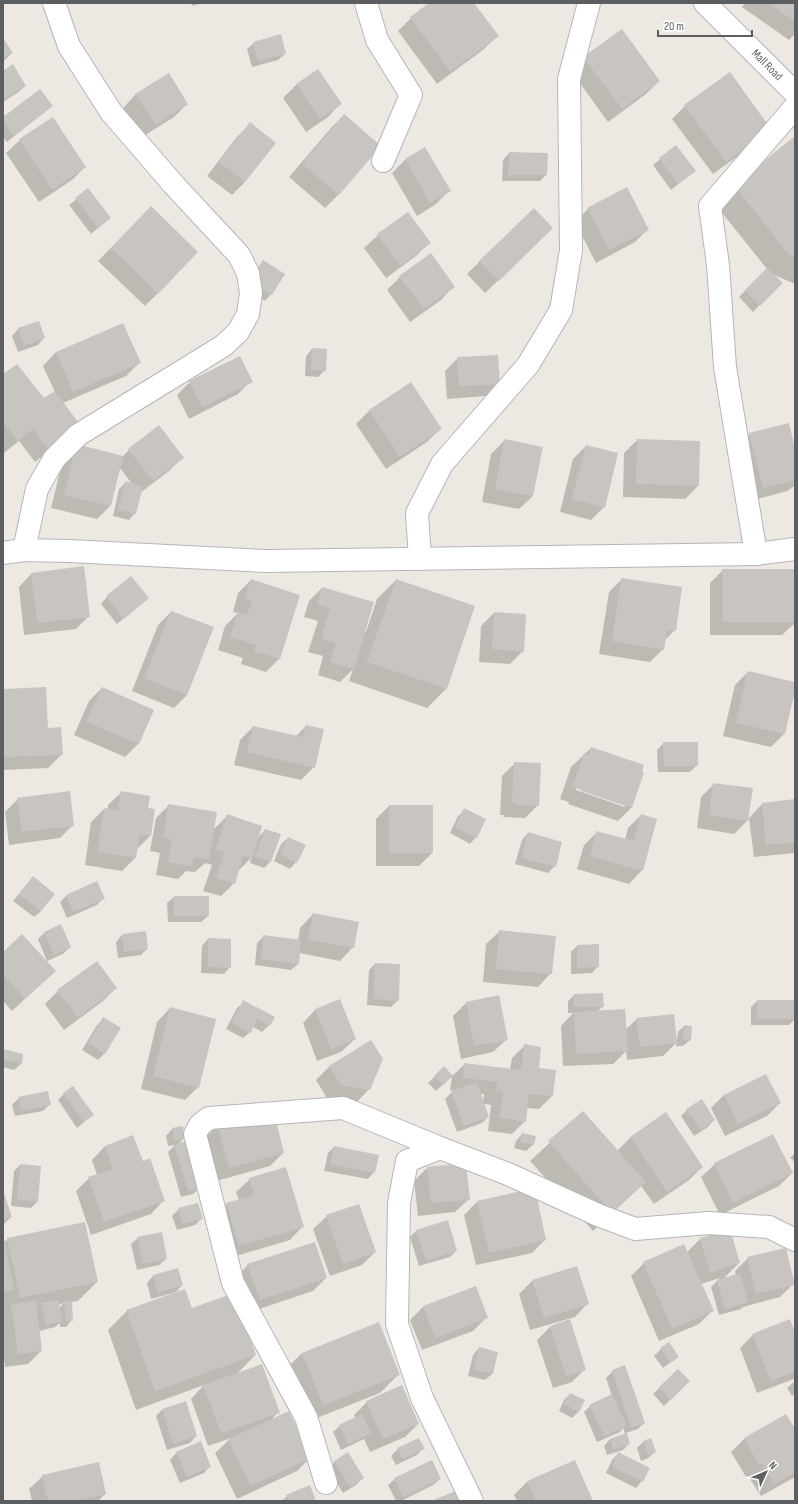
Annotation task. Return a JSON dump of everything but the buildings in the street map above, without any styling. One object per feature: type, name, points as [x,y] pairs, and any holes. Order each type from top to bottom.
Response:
[{"type":"street","points":[[54,3],[69,46],[111,112],[174,185],[239,255],[248,273],[251,294],[248,314],[238,332],[223,346],[78,435],[54,459],[37,489],[14,551],[266,561],[756,554],[795,549]]},
{"type":"street","points":[[366,3],[377,40],[411,95],[383,161]]},
{"type":"street","points":[[420,560],[417,513],[442,464],[528,365],[562,310],[571,250],[570,79],[589,3]]},
{"type":"street","name":"Mall Road","points":[[705,3],[795,92]]},
{"type":"street","points":[[756,554],[725,366],[718,265],[710,206],[795,107]]},
{"type":"street","points":[[326,1483],[306,1417],[233,1283],[195,1134],[200,1125],[209,1118],[343,1108],[508,1174],[598,1215],[635,1229],[709,1223],[769,1227],[795,1240]]},
{"type":"street","points":[[440,1148],[407,1160],[399,1203],[398,1324],[422,1398],[472,1501]]}]
